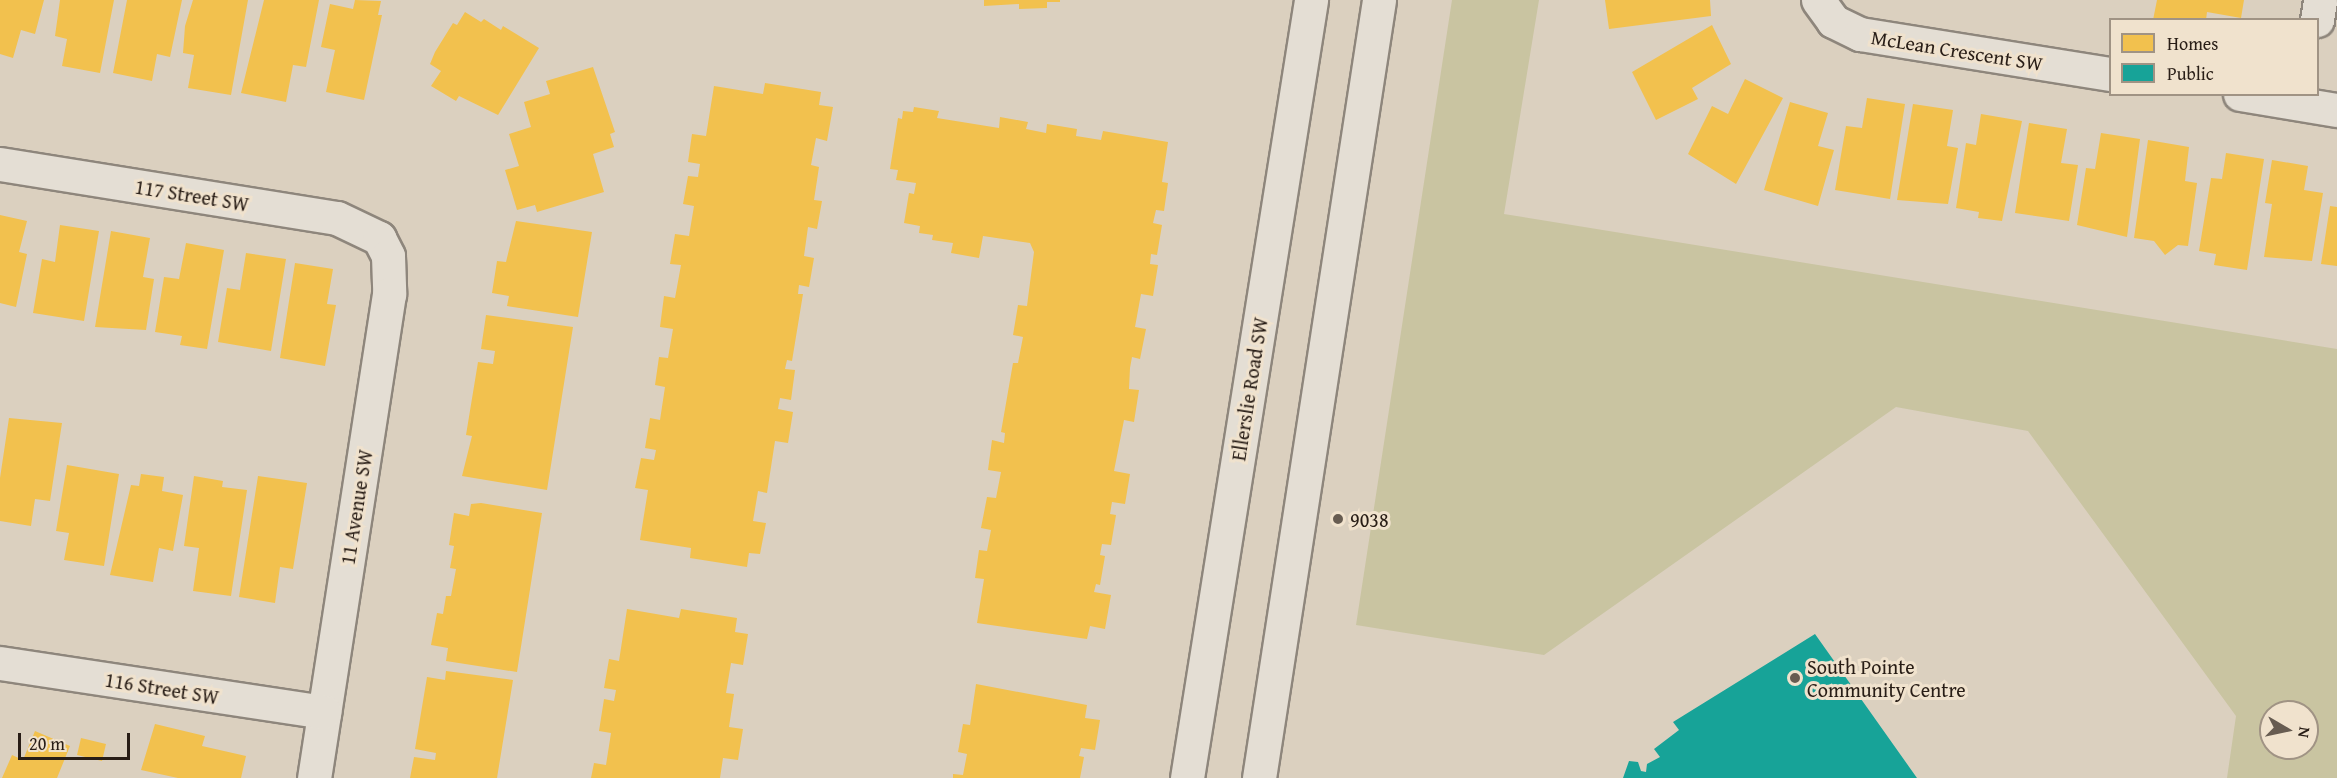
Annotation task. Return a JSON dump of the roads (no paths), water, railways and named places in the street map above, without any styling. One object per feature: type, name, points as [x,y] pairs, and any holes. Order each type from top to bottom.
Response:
[{"type":"street","name":"Ellerslie Road SW","points":[[1187,778],[1311,0]]},
{"type":"street","points":[[1258,778],[1379,0]]},
{"type":"street","name":"McLean Crescent SW","points":[[1818,0],[1833,21],[1860,34],[2109,75]]},
{"type":"street","points":[[2317,18],[2320,0]]},
{"type":"street","points":[[2266,96],[2305,99],[2337,110]]},
{"type":"street","name":"117 Street SW","points":[[0,164],[337,218],[379,238]]},
{"type":"street","name":"11 Avenue SW","points":[[314,778],[389,294],[388,256],[379,238]]},
{"type":"street","name":"116 Street SW","points":[[0,663],[324,712]]},
{"type":"place","name":"9038","points":[[1338,519]]},
{"type":"place","name":"South Pointe Community Centre","points":[[1795,678]]}]
